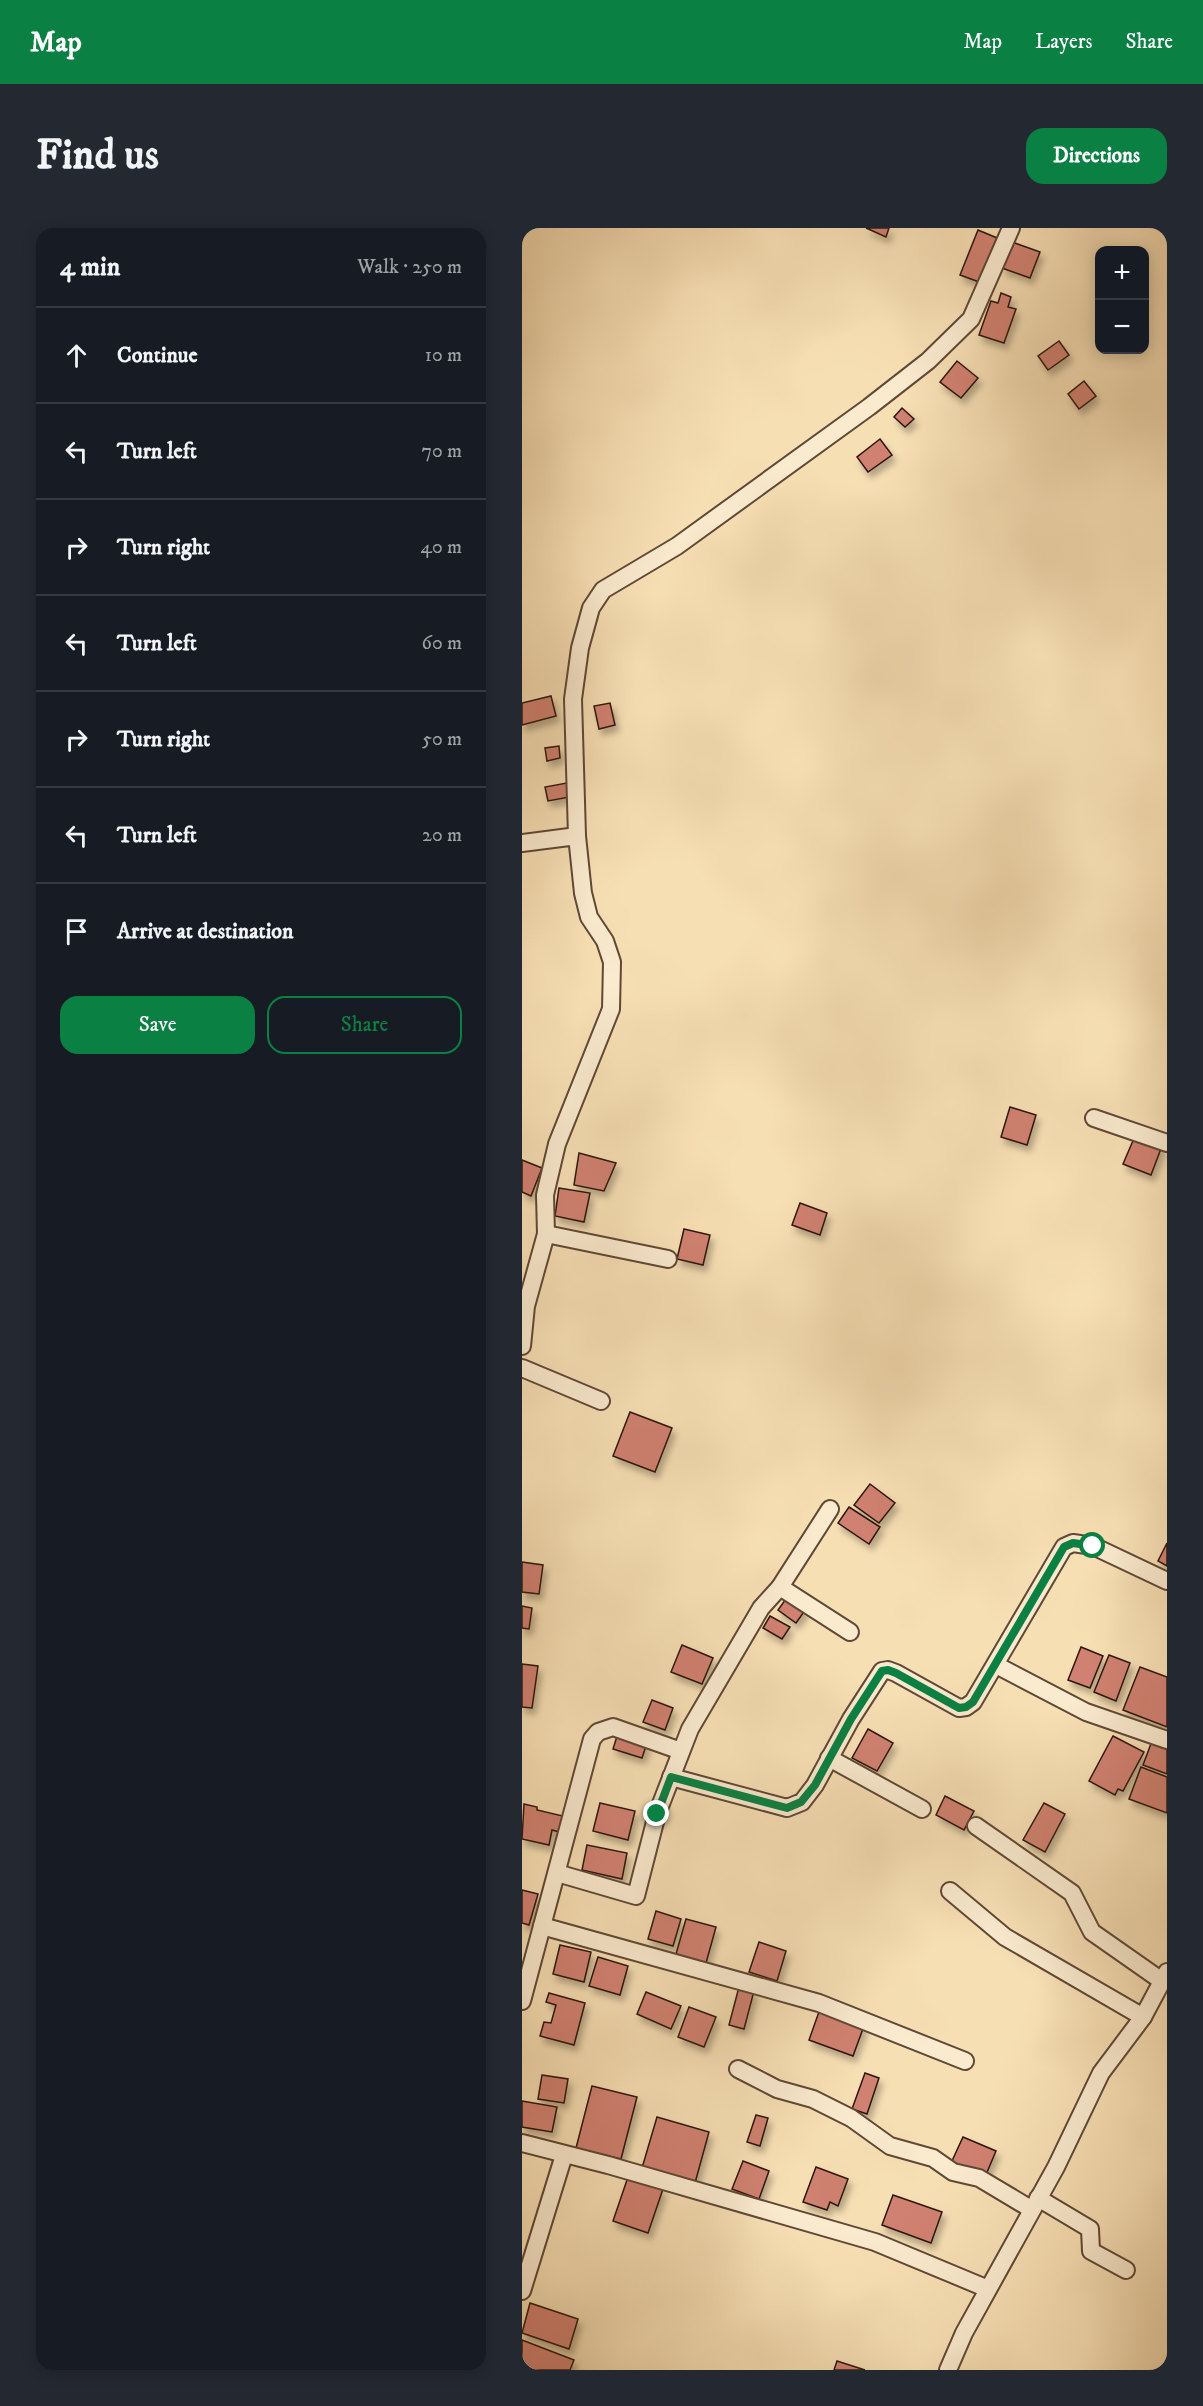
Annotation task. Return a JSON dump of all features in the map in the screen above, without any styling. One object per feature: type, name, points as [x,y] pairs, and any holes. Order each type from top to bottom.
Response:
[{"type":"street","points":[[522,1346],[525,1306],[546,1234],[545,1195],[557,1144],[611,1009],[612,999],[612,962],[605,941],[589,917],[583,893],[577,836],[573,699],[582,638],[591,608],[603,590],[676,546],[869,407],[928,361],[971,320],[1011,228]]},
{"type":"street","points":[[522,843],[577,836]]},
{"type":"street","points":[[1094,1118],[1167,1143]]},
{"type":"street","points":[[546,1234],[669,1259]]},
{"type":"street","points":[[522,1368],[601,1401]]},
{"type":"street","points":[[558,1873],[636,1896],[657,1814],[690,1729],[762,1608],[780,1587],[830,1509]]},
{"type":"street","points":[[671,1777],[787,1808],[801,1802],[815,1785],[851,1719],[882,1671],[888,1670],[896,1673],[959,1708],[966,1707],[973,1702],[1064,1547],[1073,1543],[1093,1546],[1167,1581]]},
{"type":"street","points":[[780,1587],[850,1632]]},
{"type":"street","points":[[996,1665],[1086,1713],[1167,1740]]},
{"type":"street","points":[[522,2001],[592,1739],[598,1732],[613,1727],[681,1751]]},
{"type":"street","points":[[830,1758],[922,1809]]},
{"type":"street","points":[[948,2370],[964,2333],[1056,2167],[1101,2073],[1143,2018],[1160,2001],[1164,1976],[1092,1932],[1072,1893],[976,1827]]},
{"type":"street","points":[[950,1891],[1005,1937],[1143,2018]]},
{"type":"street","points":[[542,1926],[819,2003],[965,2061]]},
{"type":"street","points":[[738,2069],[777,2089],[813,2099],[851,2118],[890,2145],[933,2158],[953,2172],[979,2178],[1090,2229],[1091,2251],[1126,2270]]},
{"type":"street","points":[[522,2143],[608,2165],[875,2242],[988,2289]]},
{"type":"street","points":[[522,2291],[564,2155]]},
{"type":"building","points":[[866,228],[889,228],[886,237]]},
{"type":"building","points":[[978,230],[1002,240],[982,283],[960,275]]},
{"type":"building","points":[[1012,242],[1040,252],[1030,278],[1002,268]]},
{"type":"building","points":[[1001,293],[1011,297],[1008,307],[1016,309],[1004,343],[979,335],[991,301],[998,303]]},
{"type":"building","points":[[1059,341],[1069,355],[1048,370],[1038,356]]},
{"type":"building","points":[[957,361],[978,378],[961,398],[940,382]]},
{"type":"building","points":[[1084,381],[1096,396],[1079,409],[1068,394]]},
{"type":"building","points":[[902,408],[914,419],[905,427],[894,417]]},
{"type":"building","points":[[880,439],[892,455],[868,472],[857,457]]},
{"type":"building","points":[[551,696],[556,716],[522,725],[522,703]]},
{"type":"building","points":[[610,703],[615,725],[599,729],[594,706]]},
{"type":"building","points":[[559,746],[560,758],[547,761],[545,748]]},
{"type":"building","points":[[572,782],[575,796],[548,801],[545,787]]},
{"type":"building","points":[[1010,1107],[1036,1115],[1027,1145],[1001,1137]]},
{"type":"building","points":[[1135,1136],[1162,1146],[1151,1175],[1123,1164]]},
{"type":"building","points":[[579,1153],[616,1163],[604,1191],[574,1185]]},
{"type":"building","points":[[522,1160],[542,1168],[531,1196],[522,1192]]},
{"type":"building","points":[[559,1188],[590,1193],[584,1222],[555,1216]]},
{"type":"building","points":[[800,1203],[827,1213],[820,1235],[792,1225]]},
{"type":"building","points":[[684,1229],[710,1235],[703,1265],[677,1259]]},
{"type":"building","points":[[630,1412],[672,1428],[655,1472],[613,1456]]},
{"type":"building","points":[[870,1484],[895,1503],[879,1523],[854,1505]]},
{"type":"building","points":[[849,1507],[880,1527],[869,1544],[838,1523]]},
{"type":"building","points":[[1167,1543],[1167,1566],[1158,1561]]},
{"type":"building","points":[[522,1562],[543,1565],[539,1594],[522,1592]]},
{"type":"building","points":[[788,1596],[806,1609],[796,1623],[778,1610]]},
{"type":"building","points":[[522,1606],[532,1608],[529,1629],[522,1628]]},
{"type":"building","points":[[770,1616],[790,1627],[782,1639],[763,1628]]},
{"type":"building","points":[[682,1645],[713,1658],[702,1684],[671,1672]]},
{"type":"building","points":[[1081,1647],[1103,1656],[1090,1688],[1068,1680]]},
{"type":"building","points":[[1109,1655],[1130,1663],[1116,1701],[1094,1692]]},
{"type":"building","points":[[522,1664],[538,1666],[532,1708],[522,1707]]},
{"type":"building","points":[[1140,1667],[1167,1677],[1167,1727],[1123,1710]]},
{"type":"building","points":[[652,1700],[673,1708],[665,1730],[643,1722]]},
{"type":"building","points":[[868,1729],[893,1743],[877,1771],[852,1758]]},
{"type":"building","points":[[618,1733],[647,1743],[642,1758],[613,1749]]},
{"type":"building","points":[[1113,1736],[1144,1752],[1123,1791],[1118,1789],[1115,1795],[1089,1781]]},
{"type":"building","points":[[1152,1741],[1167,1747],[1167,1774],[1143,1765]]},
{"type":"building","points":[[1141,1767],[1167,1777],[1167,1813],[1129,1799]]},
{"type":"building","points":[[945,1796],[974,1811],[964,1830],[936,1815]]},
{"type":"building","points":[[600,1803],[635,1811],[628,1840],[593,1831]]},
{"type":"building","points":[[1044,1803],[1065,1814],[1045,1852],[1023,1840]]},
{"type":"building","points":[[524,1804],[537,1807],[537,1810],[567,1817],[563,1833],[552,1830],[549,1845],[522,1839]]},
{"type":"building","points":[[587,1845],[627,1853],[622,1879],[582,1870]]},
{"type":"building","points":[[522,1890],[538,1894],[529,1925],[522,1923]]},
{"type":"building","points":[[656,1911],[681,1919],[673,1946],[648,1939]]},
{"type":"building","points":[[686,1919],[716,1927],[706,1963],[676,1954]]},
{"type":"building","points":[[759,1942],[786,1951],[777,1981],[749,1972]]},
{"type":"building","points":[[560,1945],[591,1952],[584,1982],[553,1974]]},
{"type":"building","points":[[598,1957],[628,1966],[620,1995],[589,1986]]},
{"type":"building","points":[[739,1987],[754,1991],[744,2029],[729,2025]]},
{"type":"building","points":[[646,1992],[681,2006],[671,2029],[637,2014]]},
{"type":"building","points":[[549,1993],[585,2003],[574,2045],[540,2036],[544,2022],[551,2023],[556,2005],[546,2002]]},
{"type":"building","points":[[689,2007],[716,2017],[704,2047],[678,2037]]},
{"type":"building","points":[[820,2009],[864,2026],[853,2056],[809,2040]]},
{"type":"building","points":[[865,2073],[879,2078],[867,2114],[852,2109]]},
{"type":"building","points":[[542,2075],[568,2079],[564,2103],[538,2099]]},
{"type":"building","points":[[592,2086],[637,2097],[621,2159],[576,2148]]},
{"type":"building","points":[[522,2101],[557,2107],[552,2132],[522,2127]]},
{"type":"building","points":[[756,2115],[768,2118],[760,2146],[747,2142]]},
{"type":"building","points":[[657,2117],[709,2132],[695,2183],[642,2168]]},
{"type":"building","points":[[963,2137],[996,2151],[985,2177],[951,2163]]},
{"type":"building","points":[[743,2161],[769,2171],[759,2199],[732,2189]]},
{"type":"building","points":[[816,2167],[848,2179],[838,2206],[830,2202],[827,2210],[803,2202]]},
{"type":"building","points":[[628,2177],[663,2189],[648,2233],[613,2221]]},
{"type":"building","points":[[893,2195],[942,2212],[931,2243],[882,2225]]},
{"type":"building","points":[[530,2303],[578,2319],[569,2349],[522,2333]]},
{"type":"building","points":[[522,2340],[574,2360],[570,2370],[522,2370]]},
{"type":"building","points":[[837,2361],[865,2370],[834,2370]]},
{"type":"route","points":[[657,1814],[671,1777],[787,1808],[801,1802],[815,1785],[851,1719],[882,1671],[888,1670],[896,1673],[959,1708],[966,1707],[973,1702],[996,1665],[1064,1547],[1073,1543],[1093,1546]]}]
